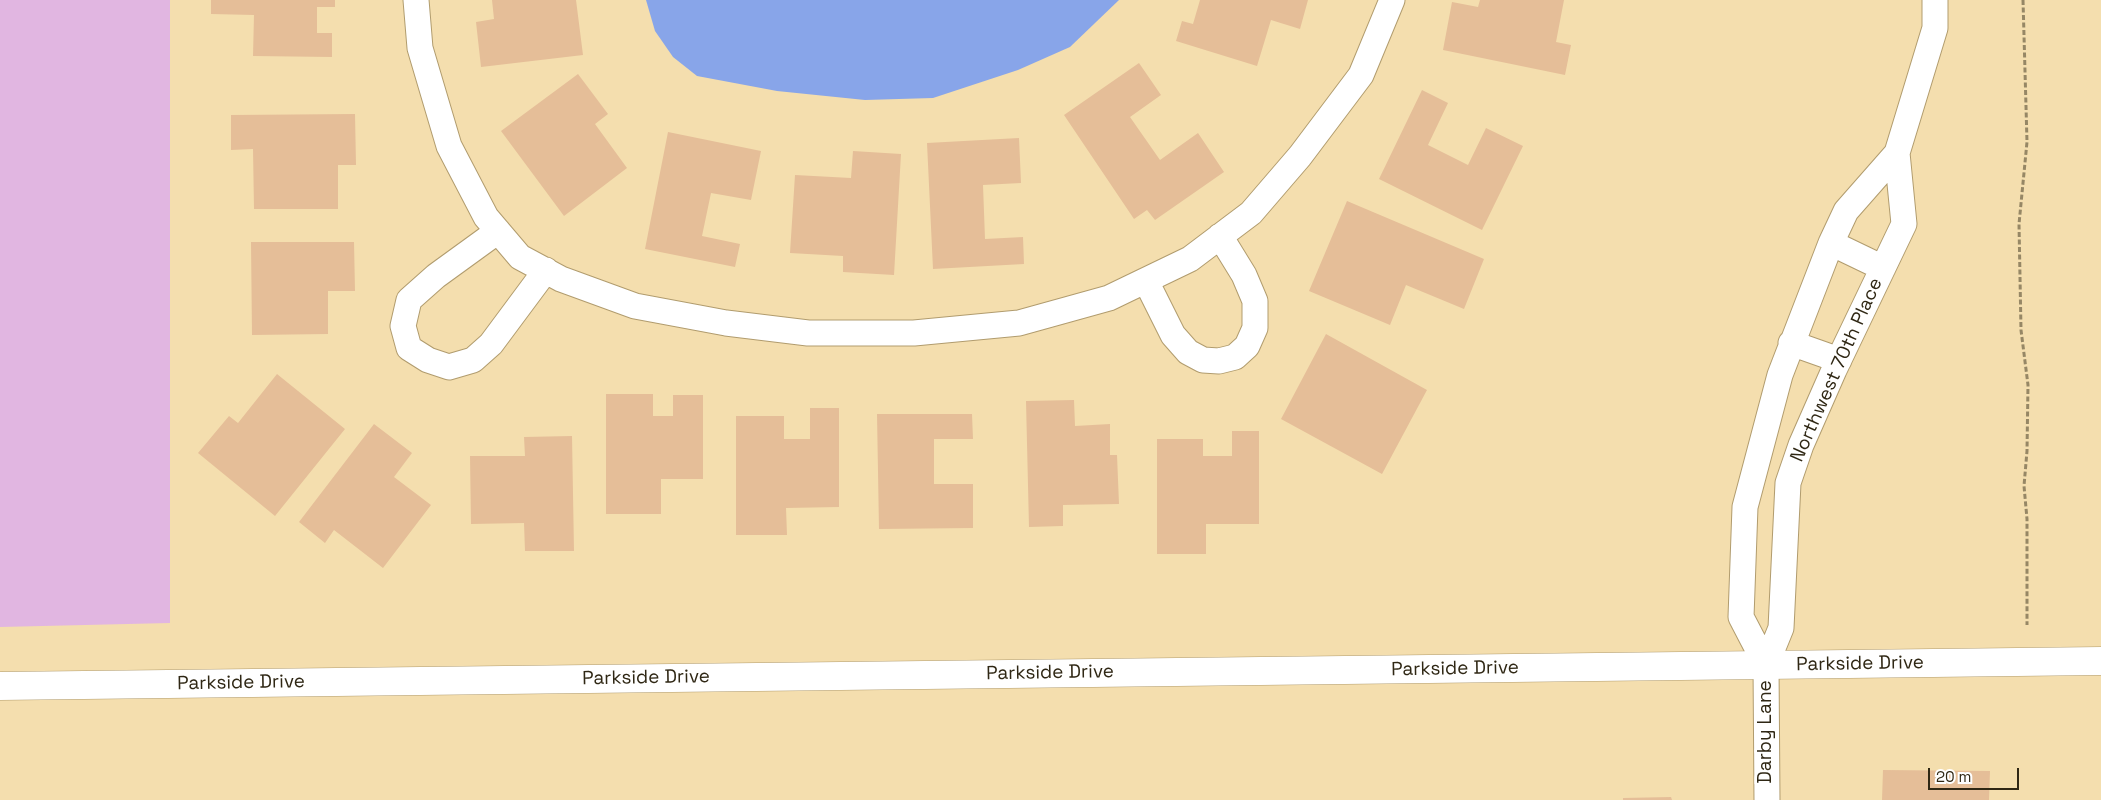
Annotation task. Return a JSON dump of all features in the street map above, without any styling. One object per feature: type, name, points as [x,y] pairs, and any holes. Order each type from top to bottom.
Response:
[{"type":"street","points":[[416,0],[420,48],[449,146],[486,217],[520,257],[561,279],[635,306],[726,323],[808,333],[914,333],[1019,323],[1109,298],[1190,259],[1251,213],[1300,156],[1361,75],[1392,0]]},
{"type":"street","name":"Northwest 70th Place","points":[[1766,665],[1781,628],[1788,482],[1801,445],[1839,360],[1904,224],[1897,153],[1935,28],[1935,0]]},
{"type":"street","name":"Northwest 70th Place","points":[[1766,665],[1741,617],[1745,507],[1780,375],[1831,243],[1846,211],[1897,153]]},
{"type":"street","points":[[498,231],[436,276],[409,300],[403,326],[409,348],[428,360],[449,367],[473,360],[491,344],[546,270]]},
{"type":"street","points":[[1146,280],[1173,336],[1188,352],[1203,360],[1219,361],[1235,356],[1247,346],[1255,328],[1255,301],[1244,276],[1220,236]]},
{"type":"street","points":[[1831,243],[1883,268]]},
{"type":"street","points":[[1792,343],[1839,360]]},
{"type":"street","name":"Parkside Drive","points":[[0,686],[2101,662]]},
{"type":"street","name":"Darby Lane","points":[[1766,665],[1767,800]]},
{"type":"path","points":[[2023,0],[2027,142],[2019,224],[2021,330],[2028,385],[2027,451],[2024,486],[2027,519],[2027,624]]},
{"type":"shaded area","points":[[0,0],[170,0],[170,623],[0,627]]},
{"type":"water","points":[[646,0],[1119,0],[1070,47],[1018,70],[933,98],[865,100],[777,91],[697,76],[673,57],[655,31]]},
{"type":"building","points":[[211,0],[335,0],[335,7],[317,7],[317,33],[332,33],[332,57],[253,56],[254,15],[211,14]]},
{"type":"building","points":[[492,0],[576,0],[583,55],[481,67],[476,22],[494,19]]},
{"type":"building","points":[[1200,0],[1308,0],[1300,29],[1271,20],[1257,66],[1176,41],[1182,21],[1193,24]]},
{"type":"building","points":[[1480,0],[1564,0],[1556,42],[1571,45],[1565,75],[1443,50],[1452,2],[1478,7]]},
{"type":"building","points":[[1139,63],[1161,95],[1130,117],[1160,160],[1198,133],[1224,172],[1155,220],[1147,210],[1134,219],[1064,115]]},
{"type":"building","points":[[578,74],[608,114],[595,124],[627,168],[564,216],[501,131]]},
{"type":"building","points":[[1422,90],[1448,103],[1428,145],[1468,165],[1486,128],[1523,146],[1482,230],[1379,179]]},
{"type":"building","points":[[355,114],[356,165],[338,165],[338,209],[254,209],[253,149],[231,150],[231,115]]},
{"type":"building","points":[[668,132],[761,151],[751,200],[711,193],[702,236],[740,244],[735,267],[645,249]]},
{"type":"building","points":[[1019,138],[1021,183],[983,185],[985,239],[1023,237],[1024,264],[933,269],[927,143]]},
{"type":"building","points":[[853,151],[901,154],[894,275],[843,272],[843,256],[790,253],[795,175],[851,178]]},
{"type":"building","points":[[1347,201],[1484,259],[1464,309],[1406,285],[1390,325],[1309,291]]},
{"type":"building","points":[[251,242],[354,242],[355,291],[328,291],[328,334],[252,335]]},
{"type":"building","points":[[1326,334],[1427,390],[1382,474],[1281,419]]},
{"type":"building","points":[[277,374],[345,429],[275,516],[198,453],[229,416],[238,423]]},
{"type":"building","points":[[606,394],[653,394],[653,416],[673,416],[673,395],[703,395],[703,479],[661,479],[661,514],[606,514]]},
{"type":"building","points":[[1074,400],[1075,426],[1110,424],[1110,455],[1117,455],[1119,504],[1063,505],[1063,526],[1029,527],[1026,401]]},
{"type":"building","points":[[810,408],[839,408],[839,507],[786,508],[787,535],[736,535],[736,416],[784,416],[784,439],[810,439]]},
{"type":"building","points":[[877,414],[972,414],[973,439],[934,439],[934,484],[973,484],[973,528],[879,529]]},
{"type":"building","points":[[374,424],[412,453],[394,477],[431,505],[383,568],[334,530],[325,543],[299,522]]},
{"type":"building","points":[[1232,431],[1259,431],[1259,524],[1206,524],[1206,554],[1157,554],[1157,439],[1203,439],[1203,456],[1232,456]]},
{"type":"building","points":[[572,436],[574,551],[525,551],[524,523],[471,524],[470,456],[525,456],[524,437]]},
{"type":"building","points":[[1883,770],[1990,771],[1989,800],[1882,800]]},
{"type":"building","points":[[1671,797],[1672,800],[1623,800],[1623,798]]}]
